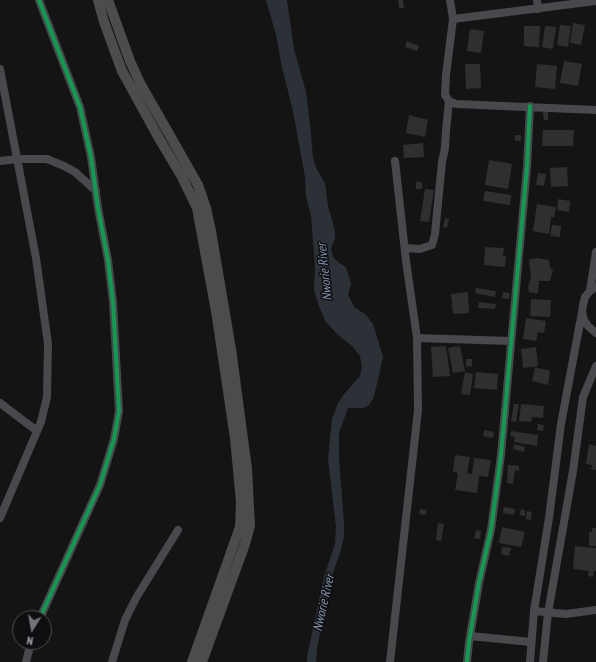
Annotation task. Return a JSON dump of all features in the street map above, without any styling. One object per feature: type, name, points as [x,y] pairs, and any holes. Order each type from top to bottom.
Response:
[{"type":"main road","points":[[98,0],[104,22],[122,71],[182,177],[197,208],[216,310],[235,438],[241,502],[240,527],[192,662]]},
{"type":"main road","points":[[108,0],[130,61],[140,83],[198,185],[206,208],[211,231],[231,349],[247,469],[250,526],[202,662]]},
{"type":"street","points":[[39,0],[80,108],[91,157],[108,260],[113,302],[119,411],[114,439],[100,485],[44,610]]},
{"type":"street","points":[[450,0],[453,19],[445,88],[445,95],[449,101],[456,104],[596,110]]},
{"type":"street","points":[[537,0],[538,9]]},
{"type":"street","points":[[453,19],[596,1]]},
{"type":"street","points":[[0,69],[36,258],[48,344],[47,398],[37,430],[0,518]]},
{"type":"street","points":[[405,248],[420,248],[432,245],[435,234],[442,162],[446,148],[449,101]]},
{"type":"street","points":[[467,662],[479,582],[490,530],[501,455],[527,167],[530,106]]},
{"type":"street","points":[[0,160],[46,159],[75,172],[96,191]]},
{"type":"street","points":[[390,662],[418,410],[417,338],[395,160]]},
{"type":"street","points":[[530,662],[534,611],[549,518],[561,424],[585,297],[593,289],[596,252]]},
{"type":"street","points":[[582,312],[584,320],[596,333]]},
{"type":"street","points":[[417,338],[511,341]]},
{"type":"street","points":[[543,662],[548,613],[573,471],[584,397],[596,366]]},
{"type":"street","points":[[0,403],[37,430]]},
{"type":"street","points":[[112,662],[125,620],[136,598],[178,530]]},
{"type":"street","points":[[534,611],[566,614],[596,610]]},
{"type":"street","points":[[470,636],[531,642]]},
{"type":"street","points":[[26,662],[29,650]]},
{"type":"water","name":"Nworie River","points":[[266,0],[287,0],[294,49],[306,92],[313,158],[316,168],[325,183],[328,206],[335,231],[335,238],[331,249],[333,257],[346,267],[351,283],[348,295],[355,308],[365,314],[373,324],[383,357],[373,399],[369,405],[363,408],[348,408],[339,433],[339,458],[344,537],[333,573],[317,648],[316,662],[307,662],[307,656],[324,577],[335,544],[336,527],[328,459],[332,419],[338,403],[360,376],[362,368],[360,356],[352,346],[338,335],[326,322],[314,290],[315,266],[311,215],[306,196],[305,177],[293,111],[276,35]]},
{"type":"building","points":[[398,0],[403,0],[404,8],[399,8]]},
{"type":"building","points":[[573,23],[585,25],[581,45],[570,43]]},
{"type":"building","points":[[560,25],[571,26],[568,47],[557,45]]},
{"type":"building","points":[[524,26],[540,26],[539,47],[524,46]]},
{"type":"building","points":[[545,26],[556,27],[553,49],[542,47]]},
{"type":"building","points":[[470,29],[484,31],[481,53],[467,51]]},
{"type":"building","points":[[407,41],[419,46],[417,51],[405,47]]},
{"type":"building","points":[[564,61],[582,64],[578,86],[560,83]]},
{"type":"building","points":[[465,64],[480,64],[481,88],[466,89]]},
{"type":"building","points":[[537,64],[557,66],[555,89],[535,87]]},
{"type":"building","points":[[548,111],[548,120],[544,120],[543,112]]},
{"type":"building","points":[[409,115],[428,120],[425,137],[406,133]]},
{"type":"building","points":[[543,130],[574,130],[573,146],[542,146]]},
{"type":"building","points":[[515,135],[521,135],[521,141],[515,141]]},
{"type":"building","points":[[423,143],[424,157],[404,158],[403,145]]},
{"type":"building","points":[[489,160],[512,164],[508,189],[485,185]]},
{"type":"building","points":[[567,167],[568,186],[551,187],[550,168]]},
{"type":"building","points":[[538,173],[546,174],[544,186],[536,185]]},
{"type":"building","points":[[416,182],[422,182],[422,189],[416,189]]},
{"type":"building","points":[[425,189],[434,190],[429,222],[420,221]]},
{"type":"building","points":[[485,191],[511,195],[510,205],[483,201]]},
{"type":"building","points":[[558,199],[570,201],[569,212],[557,210]]},
{"type":"building","points":[[537,204],[556,207],[554,217],[551,217],[549,234],[533,231]]},
{"type":"building","points":[[445,218],[449,219],[447,228],[443,227]]},
{"type":"building","points":[[552,225],[561,226],[560,237],[550,236]]},
{"type":"building","points":[[485,247],[504,248],[503,256],[506,256],[505,267],[484,265]]},
{"type":"building","points":[[538,258],[549,260],[550,268],[553,269],[550,281],[539,281],[538,293],[534,293],[529,292],[528,287],[531,277],[529,262],[530,259]]},
{"type":"building","points":[[476,288],[496,291],[495,297],[475,293]]},
{"type":"building","points":[[468,292],[469,313],[453,314],[451,294]]},
{"type":"building","points":[[503,292],[510,293],[509,299],[502,298]]},
{"type":"building","points":[[531,299],[551,300],[550,317],[530,316]]},
{"type":"building","points":[[479,302],[496,304],[495,309],[478,308]]},
{"type":"building","points":[[526,318],[546,321],[544,333],[538,332],[536,341],[523,339]]},
{"type":"building","points":[[446,346],[450,376],[433,377],[431,347]]},
{"type":"building","points":[[460,346],[465,371],[453,373],[448,348]]},
{"type":"building","points":[[536,347],[538,366],[523,368],[521,349]]},
{"type":"building","points":[[466,359],[472,359],[472,366],[466,367]]},
{"type":"building","points":[[535,367],[550,371],[548,385],[532,381]]},
{"type":"building","points":[[465,372],[473,374],[470,395],[461,394]]},
{"type":"building","points":[[476,372],[498,374],[497,390],[474,388]]},
{"type":"building","points":[[514,404],[519,404],[516,422],[511,421]]},
{"type":"building","points":[[521,404],[544,406],[543,418],[532,417],[531,422],[519,421]]},
{"type":"building","points":[[538,424],[544,425],[543,431],[537,430]]},
{"type":"building","points":[[484,430],[494,432],[493,438],[483,436]]},
{"type":"building","points":[[511,431],[538,435],[537,446],[514,442],[515,437],[510,436]]},
{"type":"building","points":[[514,444],[525,447],[524,452],[513,449]]},
{"type":"building","points":[[589,444],[596,446],[596,470],[591,469],[592,465],[586,464]]},
{"type":"building","points":[[455,455],[470,457],[467,473],[472,474],[474,458],[491,460],[488,477],[479,476],[477,493],[455,490],[458,473],[453,472]]},
{"type":"building","points":[[508,465],[519,466],[519,471],[515,470],[513,484],[507,483]]},
{"type":"building","points":[[504,507],[515,509],[514,515],[503,513]]},
{"type":"building","points":[[420,509],[426,510],[426,515],[419,514]]},
{"type":"building","points":[[521,509],[525,510],[525,516],[520,515]]},
{"type":"building","points":[[527,511],[532,512],[531,520],[526,519]]},
{"type":"building","points":[[438,523],[444,524],[441,541],[436,540]]},
{"type":"building","points":[[502,527],[525,532],[521,547],[499,543]]},
{"type":"building","points":[[592,528],[596,528],[596,546],[589,546],[589,532],[592,532]]},
{"type":"building","points":[[476,530],[481,531],[480,539],[474,538]]},
{"type":"building","points":[[575,546],[596,548],[596,571],[594,571],[593,577],[588,576],[589,571],[573,569]]},
{"type":"building","points":[[502,547],[511,548],[509,556],[501,554]]},
{"type":"cycle path","points":[[39,0],[80,107],[91,157],[98,208],[108,260],[113,302],[119,411],[114,439],[100,485],[44,610]]},
{"type":"cycle path","points":[[467,662],[479,583],[491,530],[501,455],[527,167],[530,106]]}]
